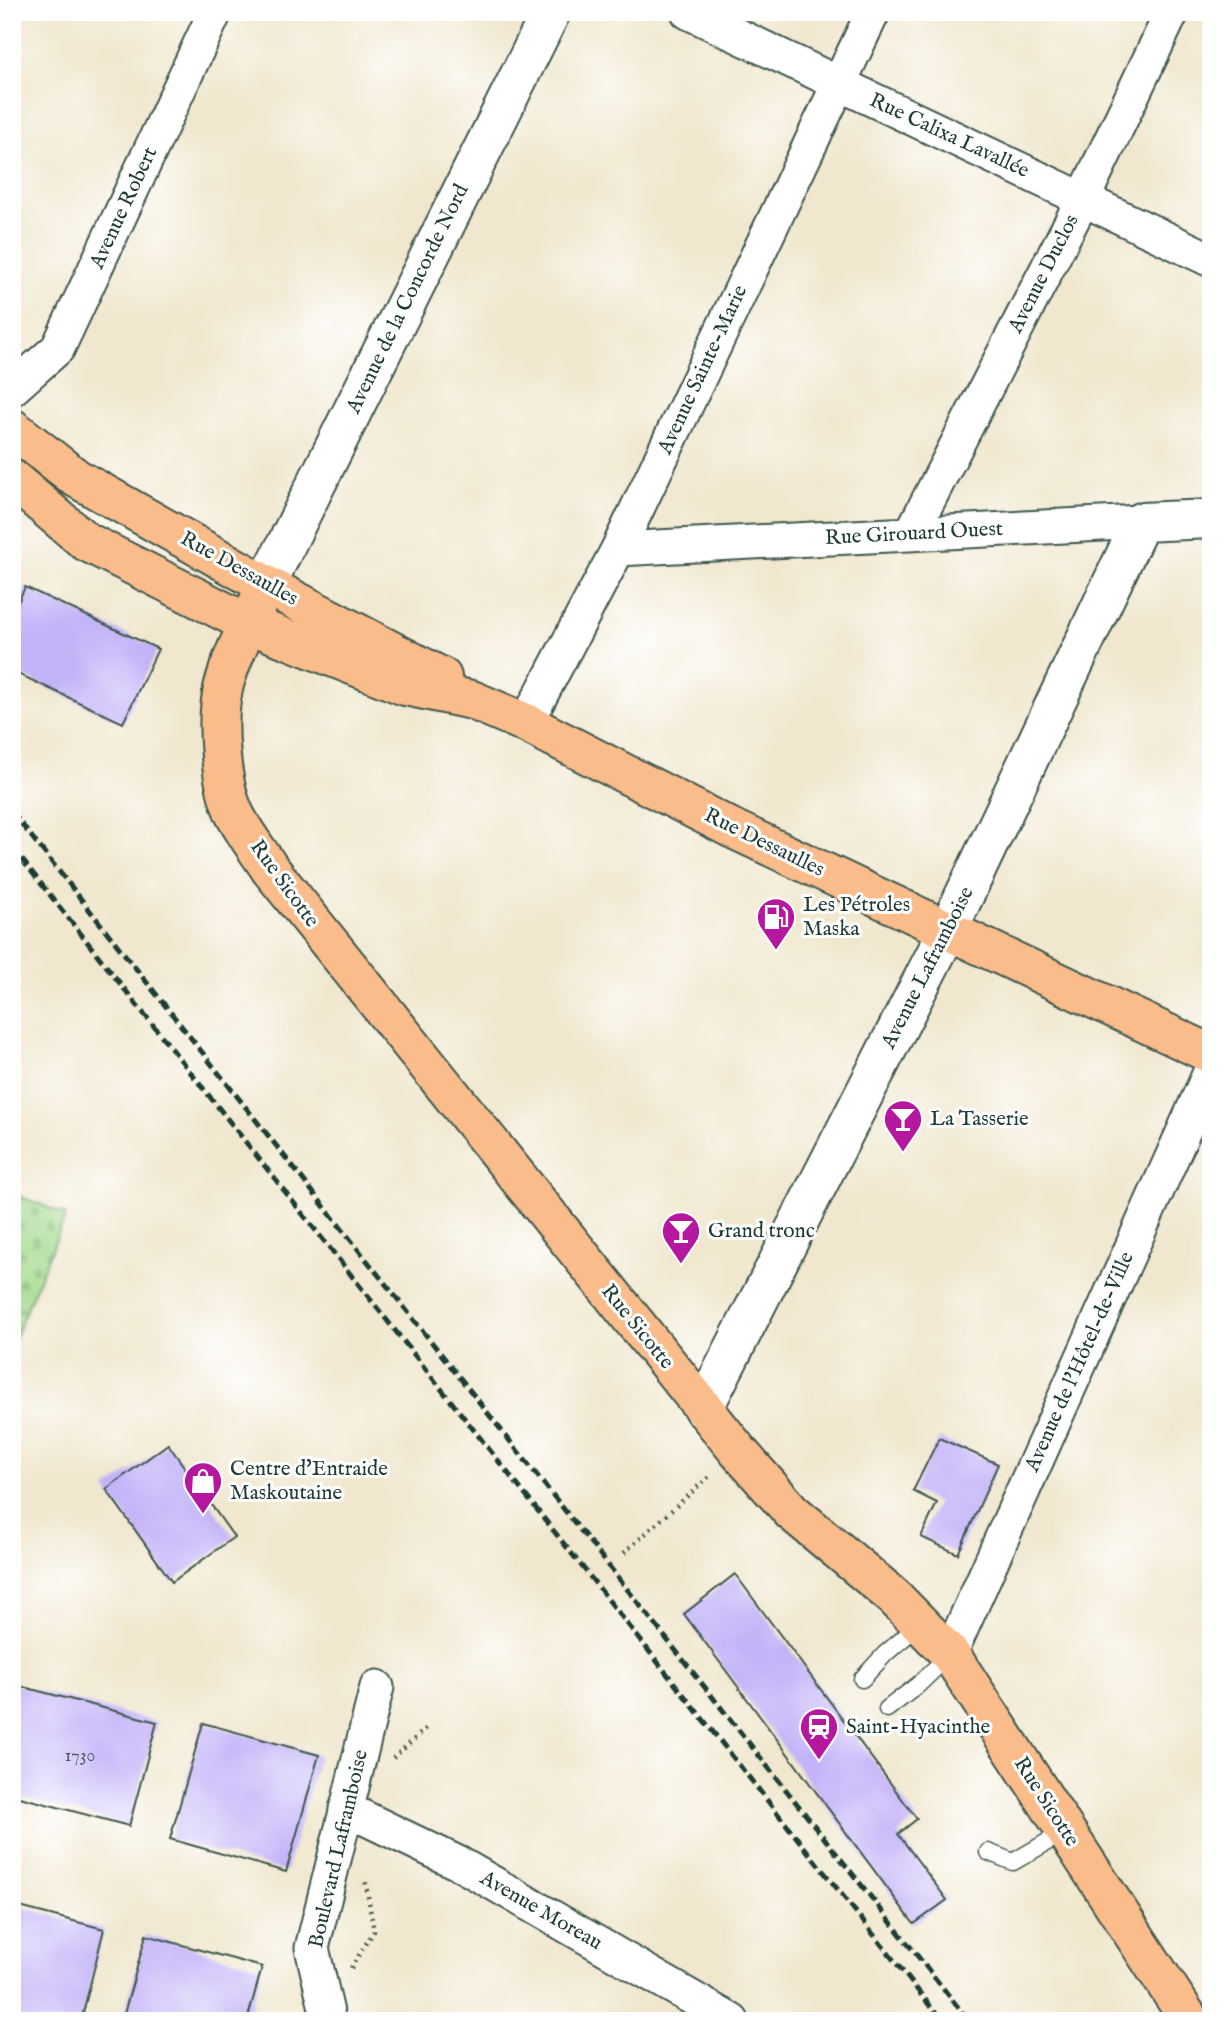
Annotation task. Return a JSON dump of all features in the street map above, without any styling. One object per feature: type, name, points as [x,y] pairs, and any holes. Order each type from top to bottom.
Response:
[{"type":"main road","name":"Rue Dessaulles","points":[[12,428],[76,478],[266,585],[442,677],[472,700]]},
{"type":"main road","name":"Rue Dessaulles","points":[[12,479],[85,541],[249,624],[405,686],[472,700],[526,723],[733,829],[1211,1054]]},
{"type":"main road","points":[[12,509],[85,541]]},
{"type":"main road","name":"Rue Sicotte","points":[[266,585],[222,694],[222,778],[235,815],[270,869],[321,934],[703,1409],[792,1512],[893,1596],[950,1654],[1190,2021]]},
{"type":"street","name":"Avenue Robert","points":[[12,388],[58,348],[215,12]]},
{"type":"street","name":"Avenue de la Concorde Nord","points":[[266,585],[551,12]]},
{"type":"street","name":"Rue Calixa Lavallée","points":[[688,12],[1211,260]]},
{"type":"street","name":"Avenue Sainte-Marie","points":[[526,723],[618,549],[873,12]]},
{"type":"street","name":"Avenue Duclos","points":[[911,534],[1083,200],[1172,12]]},
{"type":"street","name":"Rue Girouard Ouest","points":[[618,549],[1211,519]]},
{"type":"street","name":"Avenue Laframboise","points":[[703,1409],[948,930],[1141,522]]},
{"type":"street","name":"Avenue de l'Hôtel-de-Ville","points":[[950,1654],[1211,1070]]},
{"type":"street","name":"Boulevard Laframboise","points":[[324,2017],[312,1948],[377,1687]]},
{"type":"street","name":"Avenue Moreau","points":[[346,1809],[460,1864],[732,2021]]},
{"type":"lane","points":[[862,1679],[885,1654],[920,1624]]},
{"type":"lane","points":[[887,1709],[918,1685],[950,1654]]},
{"type":"lane","points":[[988,1852],[1013,1862],[1066,1831]]},
{"type":"path","points":[[624,1553],[713,1474]]},
{"type":"green space","points":[[12,1193],[66,1215],[12,1344]]},
{"type":"building","points":[[25,587],[158,649],[123,723],[12,671],[12,615]]},
{"type":"building","points":[[939,1438],[998,1464],[958,1554],[921,1537],[937,1503],[913,1491]]},
{"type":"building","points":[[168,1444],[234,1537],[172,1582],[106,1489]]},
{"type":"building","points":[[735,1574],[917,1819],[898,1834],[947,1900],[914,1924],[684,1614]]},
{"type":"building","points":[[12,1684],[157,1722],[129,1826],[12,1795]]},
{"type":"building","points":[[203,1723],[319,1755],[286,1872],[170,1839]]},
{"type":"building","points":[[12,1905],[104,1929],[81,2021],[29,2021],[12,2016]]},
{"type":"building","points":[[146,1935],[262,1967],[247,2021],[122,2021]]},
{"type":"railway","points":[[12,812],[969,2021]]},
{"type":"railway","points":[[12,847],[942,2021]]},
{"type":"place","name":"Les Pétroles Maska","points":[[776,951]]},
{"type":"place","name":"La Tasserie","points":[[903,1153]]},
{"type":"place","name":"Grand tronc","points":[[681,1265]]},
{"type":"place","name":"Centre d'Entraide Maskoutaine","points":[[203,1515]]},
{"type":"place","name":"Saint-Hyacinthe","points":[[819,1761]]}]
